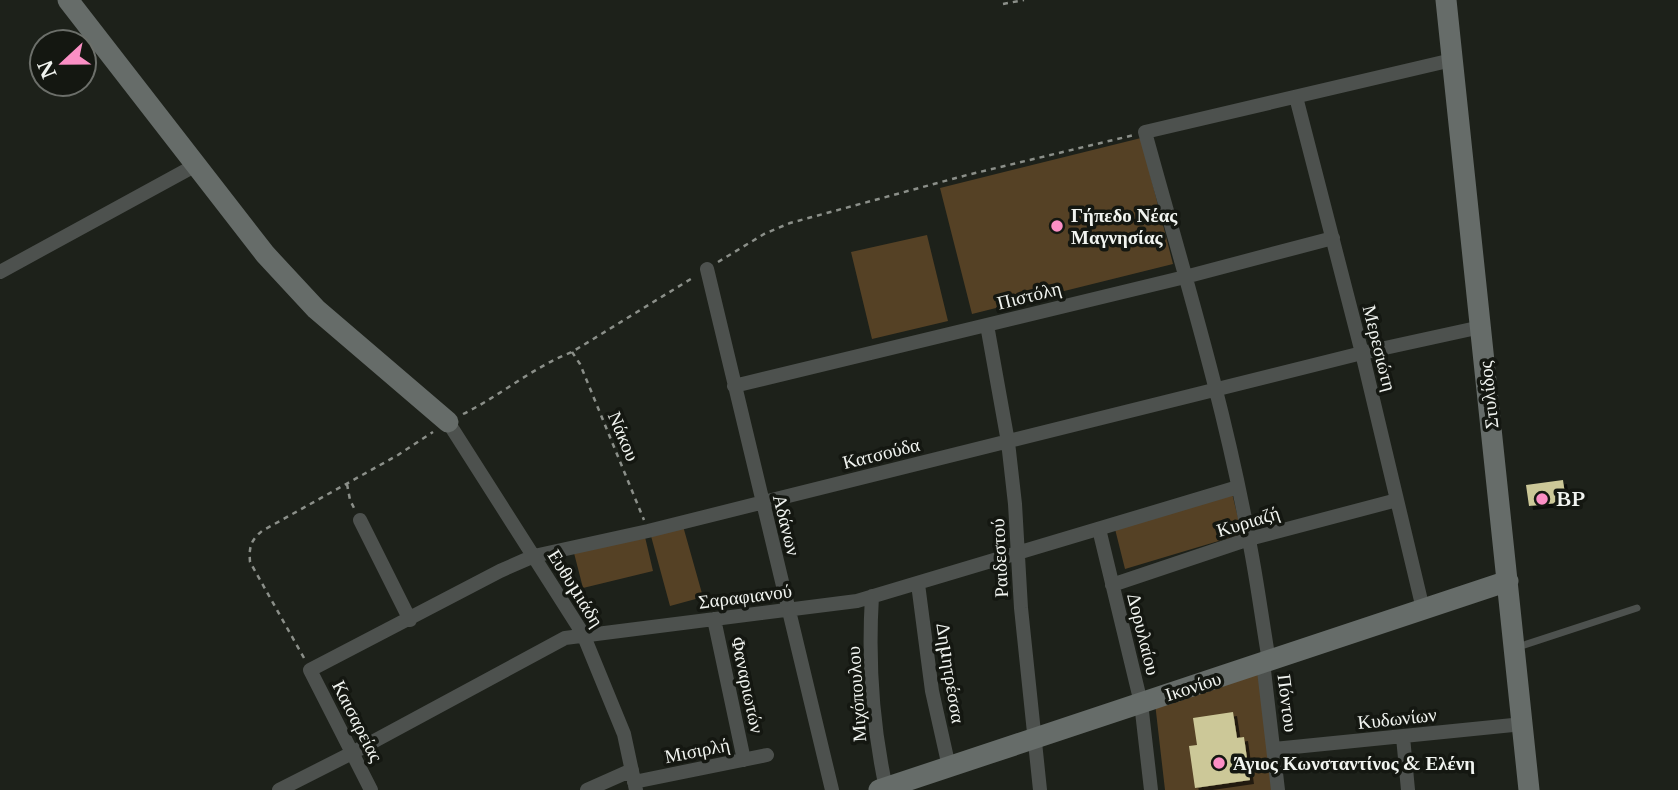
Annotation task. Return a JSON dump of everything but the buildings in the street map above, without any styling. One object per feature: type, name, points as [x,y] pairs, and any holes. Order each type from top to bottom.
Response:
[{"type":"street","points":[[68,0],[265,254],[303,297],[447,422]]},
{"type":"street","name":"Στυλίδος","points":[[1446,0],[1529,790]]},
{"type":"street","points":[[1145,132],[1452,60]]},
{"type":"street","name":"Μερεσιώτη","points":[[1296,97],[1362,353],[1423,609]]},
{"type":"street","name":"Πόντου","points":[[1145,132],[1215,390],[1249,539],[1266,662],[1278,790]]},
{"type":"street","points":[[0,272],[196,165]]},
{"type":"street","name":"Πιστόλη","points":[[734,386],[1185,277],[1333,238]]},
{"type":"street","name":"Αδάνων","points":[[707,269],[832,790]]},
{"type":"street","name":"Ραιδεστού","points":[[987,325],[1008,442],[1021,608],[1040,790]]},
{"type":"street","name":"Κατσούδα","points":[[310,670],[534,556],[648,531],[1362,353],[1481,327]]},
{"type":"street","name":"Ευθυμιάδη","points":[[447,422],[583,634],[620,723],[634,781]]},
{"type":"street","name":"Σαραφιανού","points":[[279,790],[565,638],[857,601],[1238,487]]},
{"type":"street","name":"Κυριαζή","points":[[1112,585],[1249,539],[1397,500]]},
{"type":"street","points":[[360,520],[410,620]]},
{"type":"street","name":"Δορυλαίου","points":[[1098,529],[1141,703],[1151,790]]},
{"type":"street","name":"Ικονίου","points":[[883,789],[1508,581]]},
{"type":"street","name":"Δημητρέσσα","points":[[918,584],[932,691],[948,767]]},
{"type":"street","name":"Μιχόπουλου","points":[[872,596],[871,687],[883,789]]},
{"type":"street","name":"Φαναριωτών","points":[[714,619],[744,760]]},
{"type":"street","name":"Καισαρείας","points":[[310,670],[372,790]]},
{"type":"street","name":"Κυδωνίων","points":[[1274,749],[1523,724]]},
{"type":"street","points":[[1403,737],[1408,790]]},
{"type":"street","name":"Μισιρλή","points":[[587,790],[767,755]]},
{"type":"lane","points":[[1515,648],[1637,608]]},
{"type":"path","points":[[1003,4],[1024,0]]},
{"type":"path","points":[[310,670],[250,562],[249,548],[253,538],[262,531],[398,455],[447,422],[486,402],[555,359],[572,352],[764,234],[790,223],[955,178],[1145,132]]},
{"type":"path","name":"Νάκου","points":[[572,352],[580,364],[648,531]]},
{"type":"path","points":[[347,484],[350,500],[360,520]]},
{"type":"shaded area","name":"Γήπεδο Νέας Μαγνησίας","points":[[1141,138],[1173,264],[972,314],[940,188]]},
{"type":"shaded area","points":[[927,235],[948,321],[872,339],[851,252]]},
{"type":"shaded area","points":[[1232,493],[1242,534],[1125,569],[1115,529]]},
{"type":"shaded area","points":[[683,526],[703,597],[670,606],[651,536]]},
{"type":"shaded area","points":[[645,537],[653,571],[583,588],[574,553]]},
{"type":"shaded area","points":[[1259,669],[1273,790],[1165,790],[1155,703]]},
{"type":"place","name":"Γήπεδο Νέας Μαγνησίας","points":[[1057,226]]},
{"type":"place","name":"BP","points":[[1542,499]]},
{"type":"place","name":"Άγιος Κωνσταντίνος & Ελένη","points":[[1219,763]]}]
